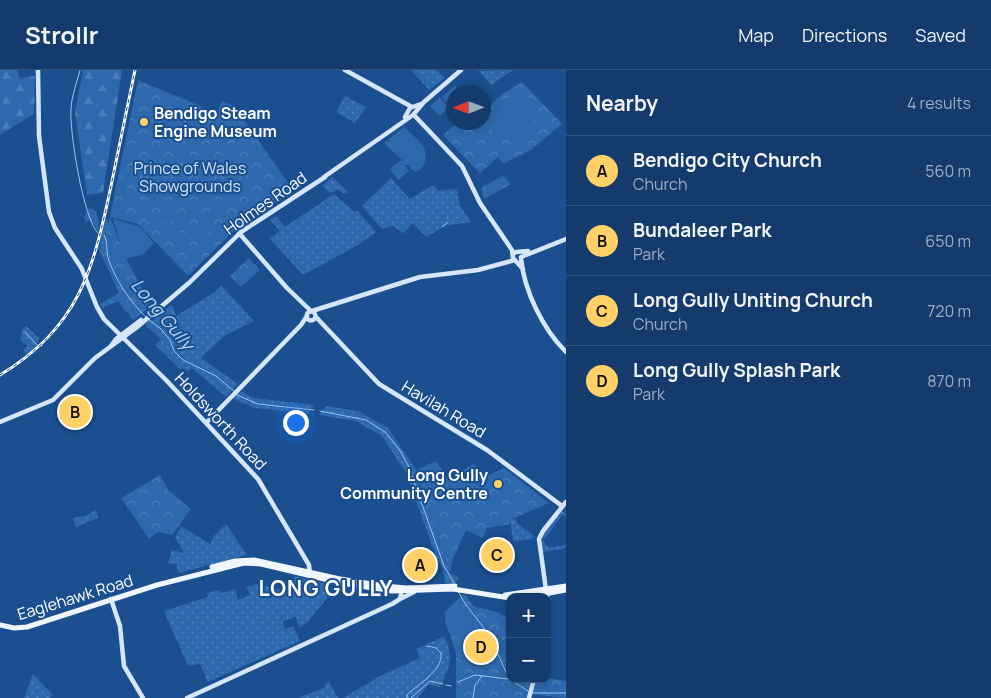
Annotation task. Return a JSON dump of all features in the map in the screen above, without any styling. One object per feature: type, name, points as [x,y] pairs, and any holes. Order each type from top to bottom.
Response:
[{"type":"main road","name":"Eaglehawk Road","points":[[0,625],[26,627],[169,581],[246,560],[266,561],[310,574],[398,590],[414,592],[456,588],[506,597]]},
{"type":"main road","name":"Eaglehawk Road","points":[[310,574],[374,584],[398,590],[456,588],[506,595]]},
{"type":"main road","name":"Eaglehawk Road","points":[[548,593],[566,588]]},
{"type":"street","name":"Holdsworth Road","points":[[38,70],[38,128],[49,212],[55,228],[81,267],[102,316],[206,423],[260,482],[309,565],[310,574]]},
{"type":"street","points":[[345,70],[413,111],[462,166],[482,206],[517,256],[540,317],[552,337],[566,352]]},
{"type":"street","name":"Holmes Road","points":[[0,422],[53,400],[95,358],[190,282],[241,234],[376,140],[461,70]]},
{"type":"street","name":"Havilah Road","points":[[241,234],[311,315],[379,384],[487,450],[562,506]]},
{"type":"street","points":[[206,423],[311,315],[322,308],[416,278],[478,270],[566,239]]},
{"type":"street","points":[[544,593],[539,542],[543,531],[566,502]]},
{"type":"street","points":[[398,590],[400,599]]},
{"type":"street","points":[[383,608],[396,599],[398,590]]},
{"type":"street","points":[[186,698],[308,643],[414,592]]},
{"type":"street","points":[[111,599],[120,626],[124,666],[142,698]]},
{"type":"street","points":[[529,698],[533,683]]},
{"type":"green space","points":[[0,70],[17,70],[20,78],[35,76],[34,114],[0,135]]},
{"type":"green space","points":[[83,70],[122,70],[103,193],[87,195],[75,112]]},
{"type":"green space","points":[[411,70],[436,70],[445,78],[429,90]]},
{"type":"green space","points":[[478,70],[513,70],[491,85]]},
{"type":"green space","name":"Prince of Wales Showgrounds","points":[[138,80],[217,113],[222,101],[234,106],[294,191],[237,228],[188,276],[138,224],[110,217],[125,256],[151,306],[133,320],[118,300],[110,302],[103,308],[100,304],[120,293],[102,255]]},
{"type":"green space","points":[[522,82],[562,124],[531,150],[503,164],[498,157],[480,173],[443,135],[449,130],[491,130],[491,104],[501,95]]},
{"type":"green space","points":[[446,94],[446,102],[442,97]]},
{"type":"green space","points":[[519,95],[530,98],[536,105],[537,113],[529,129],[521,136],[512,139],[502,138],[491,129],[491,112],[500,102]]},
{"type":"green space","points":[[345,96],[366,107],[355,123],[336,112]]},
{"type":"green space","points":[[440,97],[446,104],[446,110],[439,116],[430,106]]},
{"type":"green space","points":[[404,127],[422,145],[425,151],[425,158],[424,165],[416,172],[410,169],[410,165],[405,165],[409,171],[398,180],[390,169],[401,160],[403,161],[384,143]]},
{"type":"green space","points":[[176,155],[186,155],[195,160],[203,168],[213,191],[215,204],[211,227],[204,235],[195,239],[186,239],[174,234],[167,225],[163,213],[158,184],[160,169],[168,158]],"holes":[[[181,160],[192,162],[202,172],[211,213],[207,226],[193,235],[184,234],[177,230],[172,223],[168,215],[161,180],[164,171],[172,162]]]},
{"type":"green space","points":[[503,176],[511,184],[484,199],[481,188]]},
{"type":"green space","points":[[332,177],[348,191],[346,194],[337,190],[330,193],[322,186]]},
{"type":"green space","points":[[391,178],[410,199],[431,186],[435,186],[438,191],[457,189],[460,206],[471,222],[445,226],[426,237],[413,223],[403,233],[392,226],[382,229],[362,206]]},
{"type":"green space","points":[[334,194],[354,212],[357,210],[376,232],[358,245],[303,275],[269,238],[280,231],[270,220],[276,216],[285,227]]},
{"type":"green space","points":[[89,208],[96,211],[99,223],[98,231],[91,220],[86,222],[84,217]]},
{"type":"green space","points":[[106,217],[114,237],[131,311],[126,312],[118,301],[102,308],[100,304],[119,293],[99,250]]},
{"type":"green space","points":[[113,219],[139,226],[154,243],[142,255],[125,259]]},
{"type":"green space","points":[[249,258],[260,270],[241,287],[230,276]]},
{"type":"green space","points":[[221,285],[254,321],[224,336],[201,358],[238,384],[226,397],[192,368],[188,371],[182,368],[181,370],[155,345],[161,339],[146,326],[147,320],[153,320],[170,306],[173,306],[176,316],[215,292]]},
{"type":"green space","points":[[26,326],[39,338],[37,345],[26,355],[23,350],[28,346],[20,340],[23,329]]},
{"type":"green space","points":[[242,392],[253,398],[314,405],[308,414],[255,408],[234,399],[238,393]]},
{"type":"green space","points":[[85,395],[93,407],[82,411],[85,420],[76,428],[66,413]]},
{"type":"green space","points":[[326,406],[358,411],[388,428],[416,470],[450,573],[459,578],[455,583],[445,583],[443,569],[437,559],[405,471],[381,435],[355,421],[319,415]]},
{"type":"green space","points":[[436,461],[448,480],[474,464],[487,476],[504,468],[549,503],[510,520],[511,524],[487,528],[483,538],[466,530],[452,561],[450,573],[416,470]]},
{"type":"green space","points":[[160,475],[169,491],[191,509],[172,535],[158,532],[149,539],[121,498]]},
{"type":"green space","points":[[96,510],[98,518],[76,527],[73,518],[85,516]]},
{"type":"green space","points":[[563,511],[566,514],[566,518],[563,514],[543,541],[544,535],[554,518]]},
{"type":"green space","points":[[516,519],[517,523],[534,536],[532,539],[513,541],[510,520]]},
{"type":"green space","points":[[226,524],[247,555],[179,573],[176,564],[168,563],[172,550],[184,553],[175,537],[181,526],[210,544],[214,536]]},
{"type":"green space","points":[[543,541],[549,548],[566,545],[566,548],[543,552]]},
{"type":"green space","points":[[295,576],[330,585],[327,598],[308,622],[299,628],[296,616],[283,622],[285,629],[293,626],[300,641],[208,682],[200,664],[188,666],[164,611],[208,597],[207,593],[220,590],[221,593],[235,589],[238,600],[250,595],[247,587],[258,584],[290,592]]},
{"type":"green space","points":[[462,595],[466,595],[473,606],[500,613],[506,617],[506,683],[532,683],[527,698],[456,698],[456,653],[445,621],[445,612]]},
{"type":"green space","points":[[456,609],[468,611],[479,625],[478,637],[475,642],[464,641],[456,636],[450,622],[450,616]]},
{"type":"green space","points":[[444,636],[449,650],[450,662],[440,687],[428,685],[418,698],[343,698],[380,676],[420,658],[416,649]]},
{"type":"green space","points":[[33,674],[53,695],[50,698],[24,698]]},
{"type":"green space","points":[[551,679],[566,681],[566,698],[531,694],[535,683],[551,683]]},
{"type":"green space","points":[[329,682],[338,698],[298,698],[324,688],[325,684]]},
{"type":"waterway","name":"Long Gully","points":[[80,70],[73,93],[72,134],[82,193],[92,224],[98,233]]},
{"type":"waterway","points":[[442,227],[448,222]]},
{"type":"waterway","name":"Long Gully","points":[[104,235],[108,258],[119,282],[146,317]]},
{"type":"waterway","name":"Long Gully","points":[[149,320],[161,329],[170,340],[174,351],[183,360],[216,376],[235,392]]},
{"type":"waterway","points":[[25,332],[38,346]]},
{"type":"waterway","name":"Long Gully","points":[[237,395],[258,404],[314,410]]},
{"type":"waterway","name":"Long Gully","points":[[320,411],[366,420],[385,432],[399,449],[408,465],[444,566],[454,583]]},
{"type":"waterway","points":[[324,594],[327,586]]},
{"type":"waterway","name":"Long Gully","points":[[458,591],[493,644]]},
{"type":"waterway","name":"Long Gully","points":[[494,645],[509,679],[528,691]]},
{"type":"waterway","points":[[407,698],[407,695],[429,677],[441,660],[441,653],[436,648],[427,646]]},
{"type":"waterway","points":[[458,682],[475,675],[506,679]]},
{"type":"waterway","points":[[473,698],[475,685],[482,676]]},
{"type":"waterway","points":[[411,698],[430,681],[443,684]]},
{"type":"waterway","points":[[446,685],[451,686]]},
{"type":"waterway","name":"Long Gully","points":[[532,693],[566,693]]},
{"type":"railway","points":[[0,375],[27,357],[65,317],[89,270],[104,217],[135,70]]},
{"type":"place","name":"Bendigo Steam Engine Museum","points":[[144,122]]},
{"type":"place","name":"Bundaleer Park","points":[[75,412]]},
{"type":"place","name":"Long Gully Community Centre","points":[[498,484]]},
{"type":"place","name":"Long Gully Uniting Church","points":[[497,555]]},
{"type":"place","name":"Bendigo City Church","points":[[420,565]]},
{"type":"place","name":"Long Gully Splash Park","points":[[481,647]]},
{"type":"district","name":"LONG GULLY","points":[[326,588]]}]
